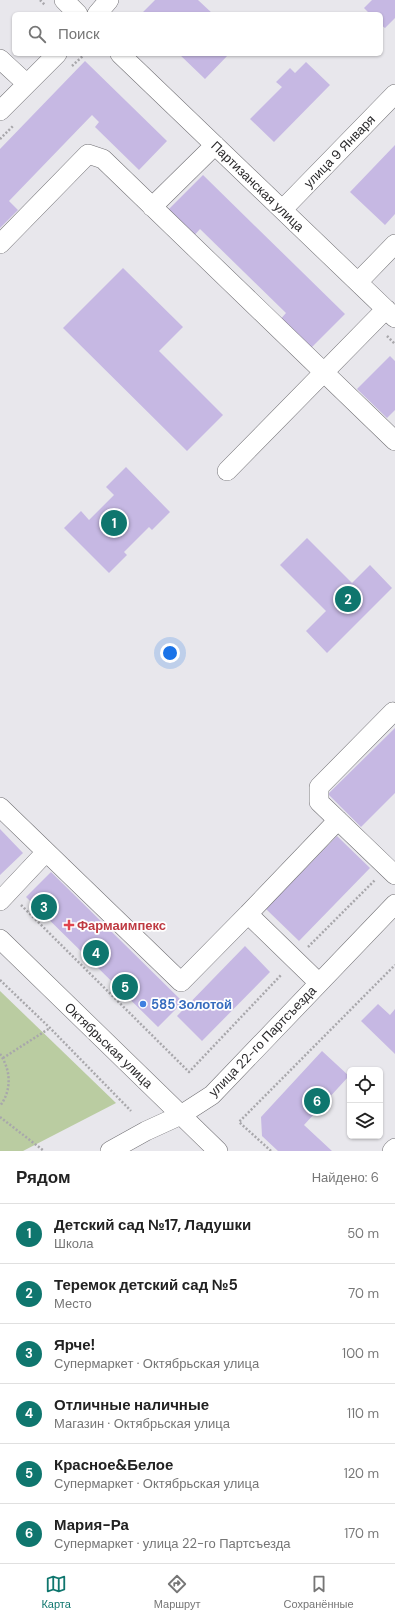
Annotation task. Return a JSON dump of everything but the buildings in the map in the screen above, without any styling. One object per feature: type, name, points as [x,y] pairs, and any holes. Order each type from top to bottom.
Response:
[{"type":"street","points":[[64,0],[76,12]]},
{"type":"street","points":[[99,12],[109,0]]},
{"type":"street","points":[[0,111],[55,56]]},
{"type":"street","name":"Партизанская улица","points":[[122,56],[283,209],[390,314]]},
{"type":"street","points":[[0,59],[27,84]]},
{"type":"street","name":"улица 9 Января","points":[[283,209],[395,94]]},
{"type":"street","points":[[152,207],[215,145]]},
{"type":"street","points":[[0,244],[88,154],[103,159],[395,441]]},
{"type":"street","points":[[358,282],[395,244]]},
{"type":"street","points":[[227,471],[324,372],[390,314]]},
{"type":"street","points":[[395,713],[393,712],[319,787],[319,802],[395,875]]},
{"type":"street","points":[[0,807],[181,982],[338,820]]},
{"type":"street","points":[[4,896],[46,852]]},
{"type":"street","name":"улица 22-го Партсъезда","points":[[110,1151],[146,1131],[181,1115],[212,1095],[318,982],[395,904]]},
{"type":"street","points":[[248,914],[318,982]]},
{"type":"street","name":"Октябрьская улица","points":[[0,939],[218,1151]]},
{"type":"street","points":[[392,1151],[395,1148]]},
{"type":"path","points":[[4,896],[189,1072]]},
{"type":"path","points":[[271,1151],[238,1122],[395,964]]},
{"type":"path","points":[[0,980],[131,1110]]},
{"type":"path","points":[[3,1058],[50,1028]]},
{"type":"path","points":[[0,1054],[6,1063],[10,1081],[5,1099],[0,1106]]},
{"type":"path","points":[[0,1118],[44,1151]]},
{"type":"green space","points":[[0,991],[116,1103],[23,1151],[0,1151]]},
{"type":"place","name":"Детский сад №17, Ладушки","points":[[114,523]]},
{"type":"place","name":"Теремок детский сад №5","points":[[348,599]]},
{"type":"place","name":"Ярче!","points":[[44,907]]},
{"type":"place","name":"Фармаимпекс","points":[[69,925]]},
{"type":"place","name":"Отличные наличные","points":[[96,953]]},
{"type":"place","name":"Красное&Белое","points":[[125,987]]},
{"type":"place","name":"585 Золотой","points":[[143,1004]]},
{"type":"place","name":"Мария-Ра","points":[[317,1101]]}]
